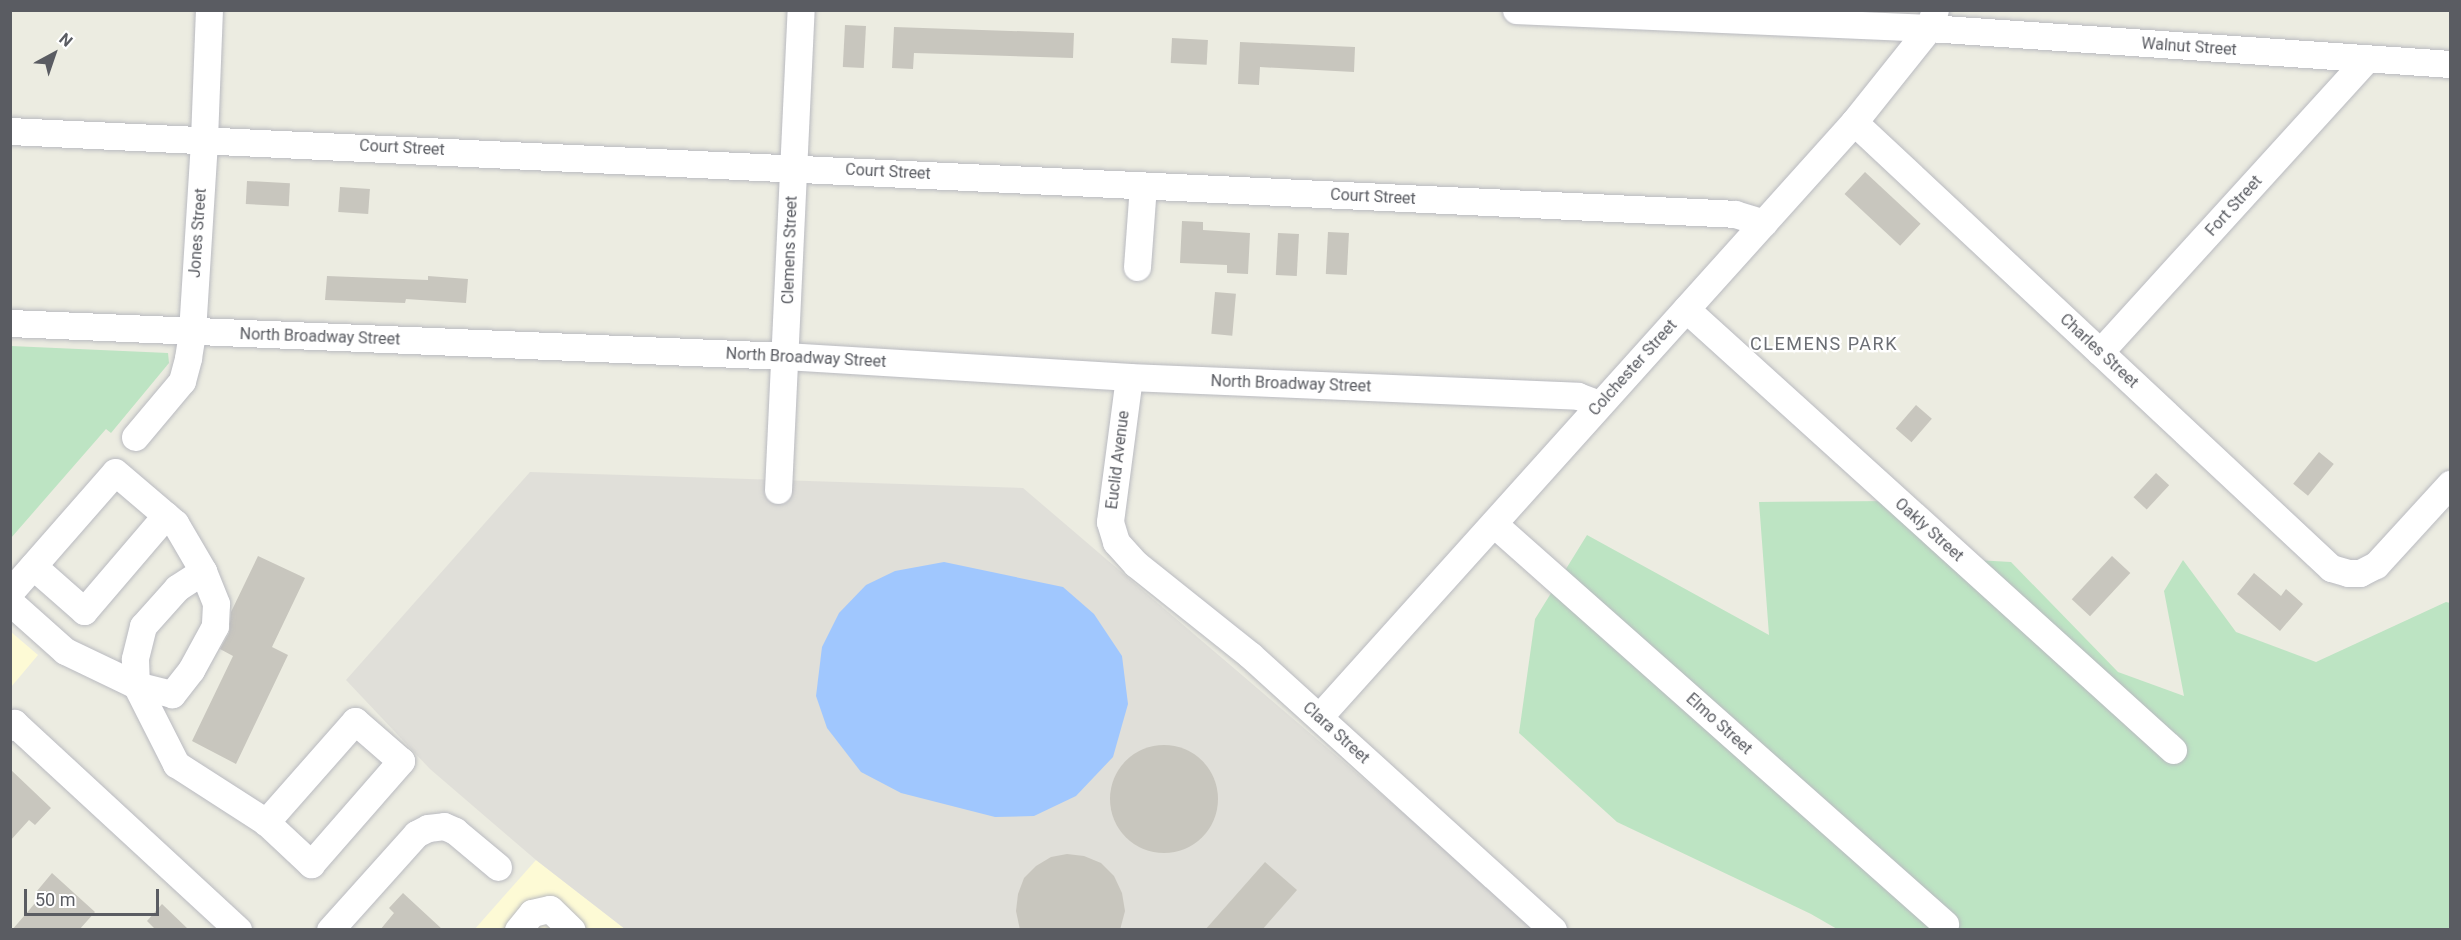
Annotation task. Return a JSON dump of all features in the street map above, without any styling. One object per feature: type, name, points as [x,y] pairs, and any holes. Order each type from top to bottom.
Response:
[{"type":"street","name":"Jones Street","points":[[135,437],[182,381],[192,332],[204,139],[209,10]]},
{"type":"street","name":"Clemens Street","points":[[778,490],[801,10]]},
{"type":"street","name":"Walnut Street","points":[[1516,10],[1932,19],[2367,59],[2451,64]]},
{"type":"street","name":"Colchester Street","points":[[1319,717],[1854,122],[1932,19]]},
{"type":"street","name":"Fort Street","points":[[2100,352],[2367,59]]},
{"type":"street","name":"Charles Street","points":[[1854,122],[2331,568],[2348,573],[2360,573],[2376,565],[2451,484]]},
{"type":"street","name":"Court Street","points":[[10,131],[793,166],[1143,186],[1735,214],[1764,223]]},
{"type":"street","points":[[1137,267],[1143,186]]},
{"type":"street","name":"Oakly Street","points":[[1686,309],[2172,750]]},
{"type":"street","name":"North Broadway Street","points":[[10,322],[192,332],[786,356],[1129,377],[1578,396],[1599,404]]},
{"type":"street","name":"Euclid Avenue","points":[[1116,542],[1110,522],[1129,377]]},
{"type":"street","points":[[10,592],[115,472],[175,523],[203,571],[216,604],[215,626],[191,670],[172,694],[136,685],[65,651],[10,602]]},
{"type":"street","points":[[33,566],[84,610],[166,515]]},
{"type":"street","name":"Elmo Street","points":[[1494,524],[1945,924]]},
{"type":"street","name":"Clara Street","points":[[1116,542],[1136,564],[1250,655],[1553,930]]},
{"type":"street","points":[[203,571],[177,588],[143,626],[135,659],[136,685],[176,764],[266,822],[311,864],[401,760],[355,720],[266,822]]},
{"type":"street","points":[[10,727],[14,723],[238,930]]},
{"type":"street","points":[[330,930],[416,834],[428,828],[444,826],[455,831],[498,867]]},
{"type":"street","points":[[518,930],[532,913],[550,909],[572,930]]},
{"type":"shaded area","points":[[530,472],[1023,488],[1539,929],[625,929],[536,860],[430,769],[346,680]]},
{"type":"shaded area","points":[[11,632],[38,655],[11,687]]},
{"type":"shaded area","points":[[536,860],[625,929],[474,930]]},
{"type":"green space","points":[[11,346],[168,353],[169,363],[111,433],[106,429],[11,538]]},
{"type":"green space","points":[[1897,501],[1940,558],[2011,562],[2118,672],[2184,696],[2164,591],[2183,560],[2236,632],[2316,662],[2446,602],[2450,603],[2450,929],[1837,929],[1811,914],[1617,822],[1519,733],[1535,619],[1587,535],[1769,635],[1759,502]]},
{"type":"water","points":[[944,562],[1063,587],[1094,614],[1122,656],[1128,704],[1113,757],[1076,796],[1034,816],[995,817],[901,793],[861,772],[827,728],[816,696],[822,647],[839,613],[866,585],[895,571]]},
{"type":"building","points":[[845,25],[866,26],[864,68],[843,67]]},
{"type":"building","points":[[894,27],[1074,33],[1073,58],[914,53],[913,69],[892,68]]},
{"type":"building","points":[[1172,38],[1208,40],[1207,65],[1171,63]]},
{"type":"building","points":[[1240,42],[1355,47],[1354,72],[1260,67],[1259,85],[1238,84]]},
{"type":"building","points":[[1865,172],[1921,224],[1900,246],[1845,194]]},
{"type":"building","points":[[247,181],[290,183],[289,206],[246,204]]},
{"type":"building","points":[[340,187],[370,189],[368,214],[338,212]]},
{"type":"building","points":[[1182,221],[1203,222],[1203,230],[1250,233],[1248,274],[1227,273],[1227,265],[1180,263]]},
{"type":"building","points":[[1328,232],[1349,233],[1347,275],[1326,274]]},
{"type":"building","points":[[1278,233],[1299,234],[1297,276],[1276,275]]},
{"type":"building","points":[[327,276],[428,280],[428,276],[468,279],[466,303],[406,299],[405,303],[325,300]]},
{"type":"building","points":[[1215,292],[1236,294],[1232,336],[1211,334]]},
{"type":"building","points":[[1916,405],[1932,419],[1912,442],[1896,428]]},
{"type":"building","points":[[2319,452],[2334,464],[2308,496],[2293,484]]},
{"type":"building","points":[[2156,473],[2169,485],[2147,509],[2133,497]]},
{"type":"building","points":[[258,556],[305,578],[272,647],[288,655],[236,764],[192,741],[233,656],[220,649],[229,633],[231,612]]},
{"type":"building","points":[[2112,556],[2130,573],[2090,616],[2072,599]]},
{"type":"building","points":[[2254,573],[2281,596],[2286,589],[2303,604],[2280,631],[2237,594]]},
{"type":"building","points":[[1164,745],[1185,749],[1202,761],[1214,778],[1218,799],[1214,820],[1202,837],[1185,849],[1164,853],[1143,849],[1126,837],[1114,820],[1110,799],[1114,778],[1126,761],[1143,749]]},
{"type":"building","points":[[10,769],[51,808],[35,825],[29,820],[10,841]]},
{"type":"building","points":[[1067,854],[1084,856],[1101,863],[1114,876],[1122,893],[1125,911],[1120,930],[1020,930],[1016,911],[1018,894],[1024,878],[1036,866],[1051,857]]},
{"type":"building","points":[[1265,862],[1297,890],[1262,930],[1205,930]]},
{"type":"building","points":[[52,873],[95,912],[79,930],[12,930],[42,895],[37,891]]},
{"type":"building","points":[[403,893],[443,930],[380,930],[394,913],[389,908]]},
{"type":"building","points":[[162,904],[189,930],[156,930],[147,921]]},
{"type":"district","name":"CLEMENS PARK","points":[[1824,344]]}]
